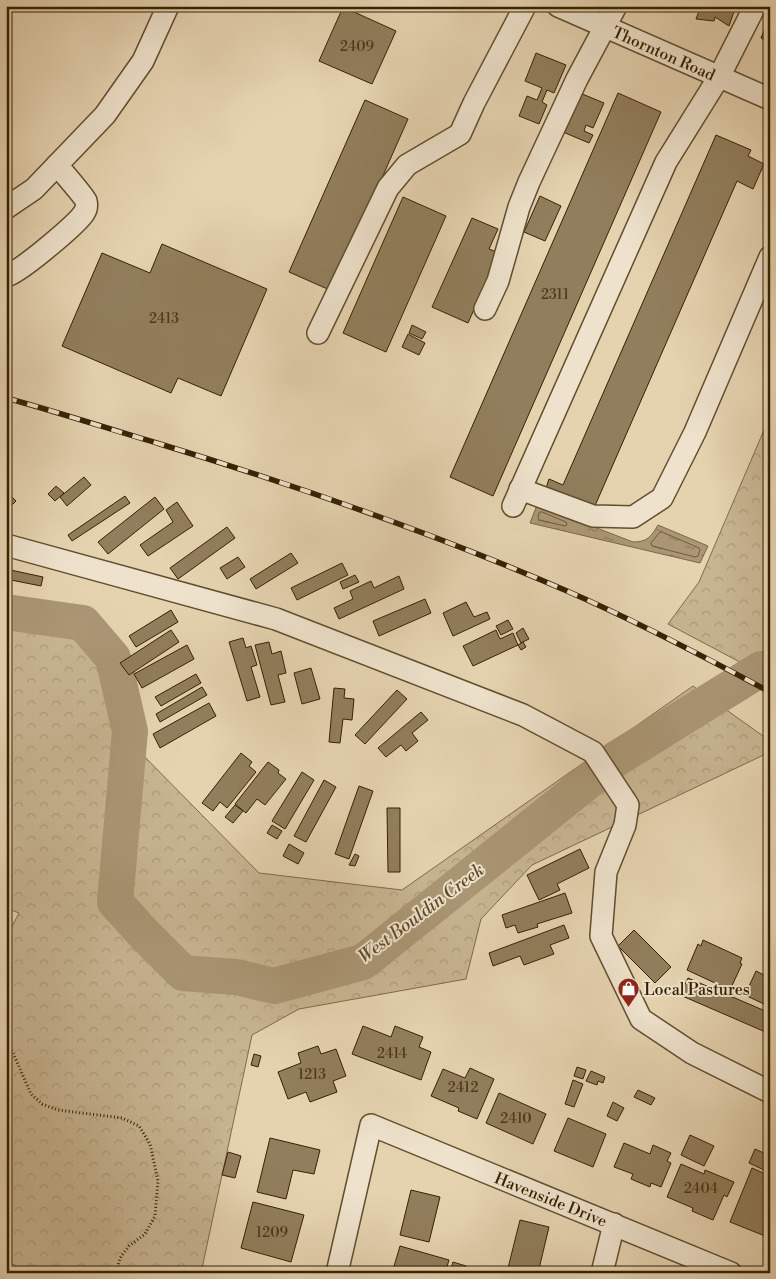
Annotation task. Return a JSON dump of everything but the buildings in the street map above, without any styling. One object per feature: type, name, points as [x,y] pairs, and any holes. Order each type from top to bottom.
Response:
[{"type":"street","points":[[6,208],[34,189],[105,115],[143,60],[168,6]]},
{"type":"street","points":[[318,332],[388,188],[407,166],[460,134],[474,103],[525,6]]},
{"type":"street","name":"Thornton Road","points":[[558,6],[770,99]]},
{"type":"street","points":[[485,309],[498,280],[519,207],[529,182],[577,79],[616,6]]},
{"type":"street","points":[[755,6],[720,77],[666,162],[517,498],[593,516],[633,517],[662,498],[695,432],[770,256]]},
{"type":"street","points":[[6,276],[10,276],[23,266],[78,220],[86,210],[86,202],[57,164]]},
{"type":"street","points":[[6,544],[276,619],[523,715],[593,752],[628,804],[624,825],[606,872],[601,936],[641,1019],[692,1053],[770,1092]]},
{"type":"street","name":"Havenside Drive","points":[[337,1273],[371,1125],[731,1273]]},
{"type":"street","points":[[602,1273],[614,1224]]},
{"type":"path","points":[[6,1037],[31,1094],[42,1104],[58,1110],[122,1118],[139,1126],[150,1144],[158,1181],[155,1216],[145,1234],[129,1246],[120,1258],[116,1273]]},
{"type":"green space","points":[[770,416],[770,678],[668,624],[699,582]]},
{"type":"green space","points":[[6,605],[80,610],[104,628],[136,705],[136,748],[259,873],[402,890],[693,686],[770,741],[770,752],[532,865],[481,919],[466,979],[299,1009],[252,1035],[201,1273],[19,1273],[14,1264],[6,1268],[6,938],[19,913],[6,908]]},
{"type":"water","points":[[537,505],[633,542],[648,538],[658,525],[708,546],[700,563],[530,523]]},
{"type":"waterway","name":"West Bouldin Creek","points":[[6,612],[83,623],[113,658],[130,731],[115,902],[183,973],[236,977],[274,986],[363,962],[616,759],[761,669],[770,669]]},
{"type":"railway","points":[[6,398],[263,477],[366,512],[467,550],[618,614],[770,692]]},
{"type":"place","name":"Local Pastures","points":[[628,1008]]}]
